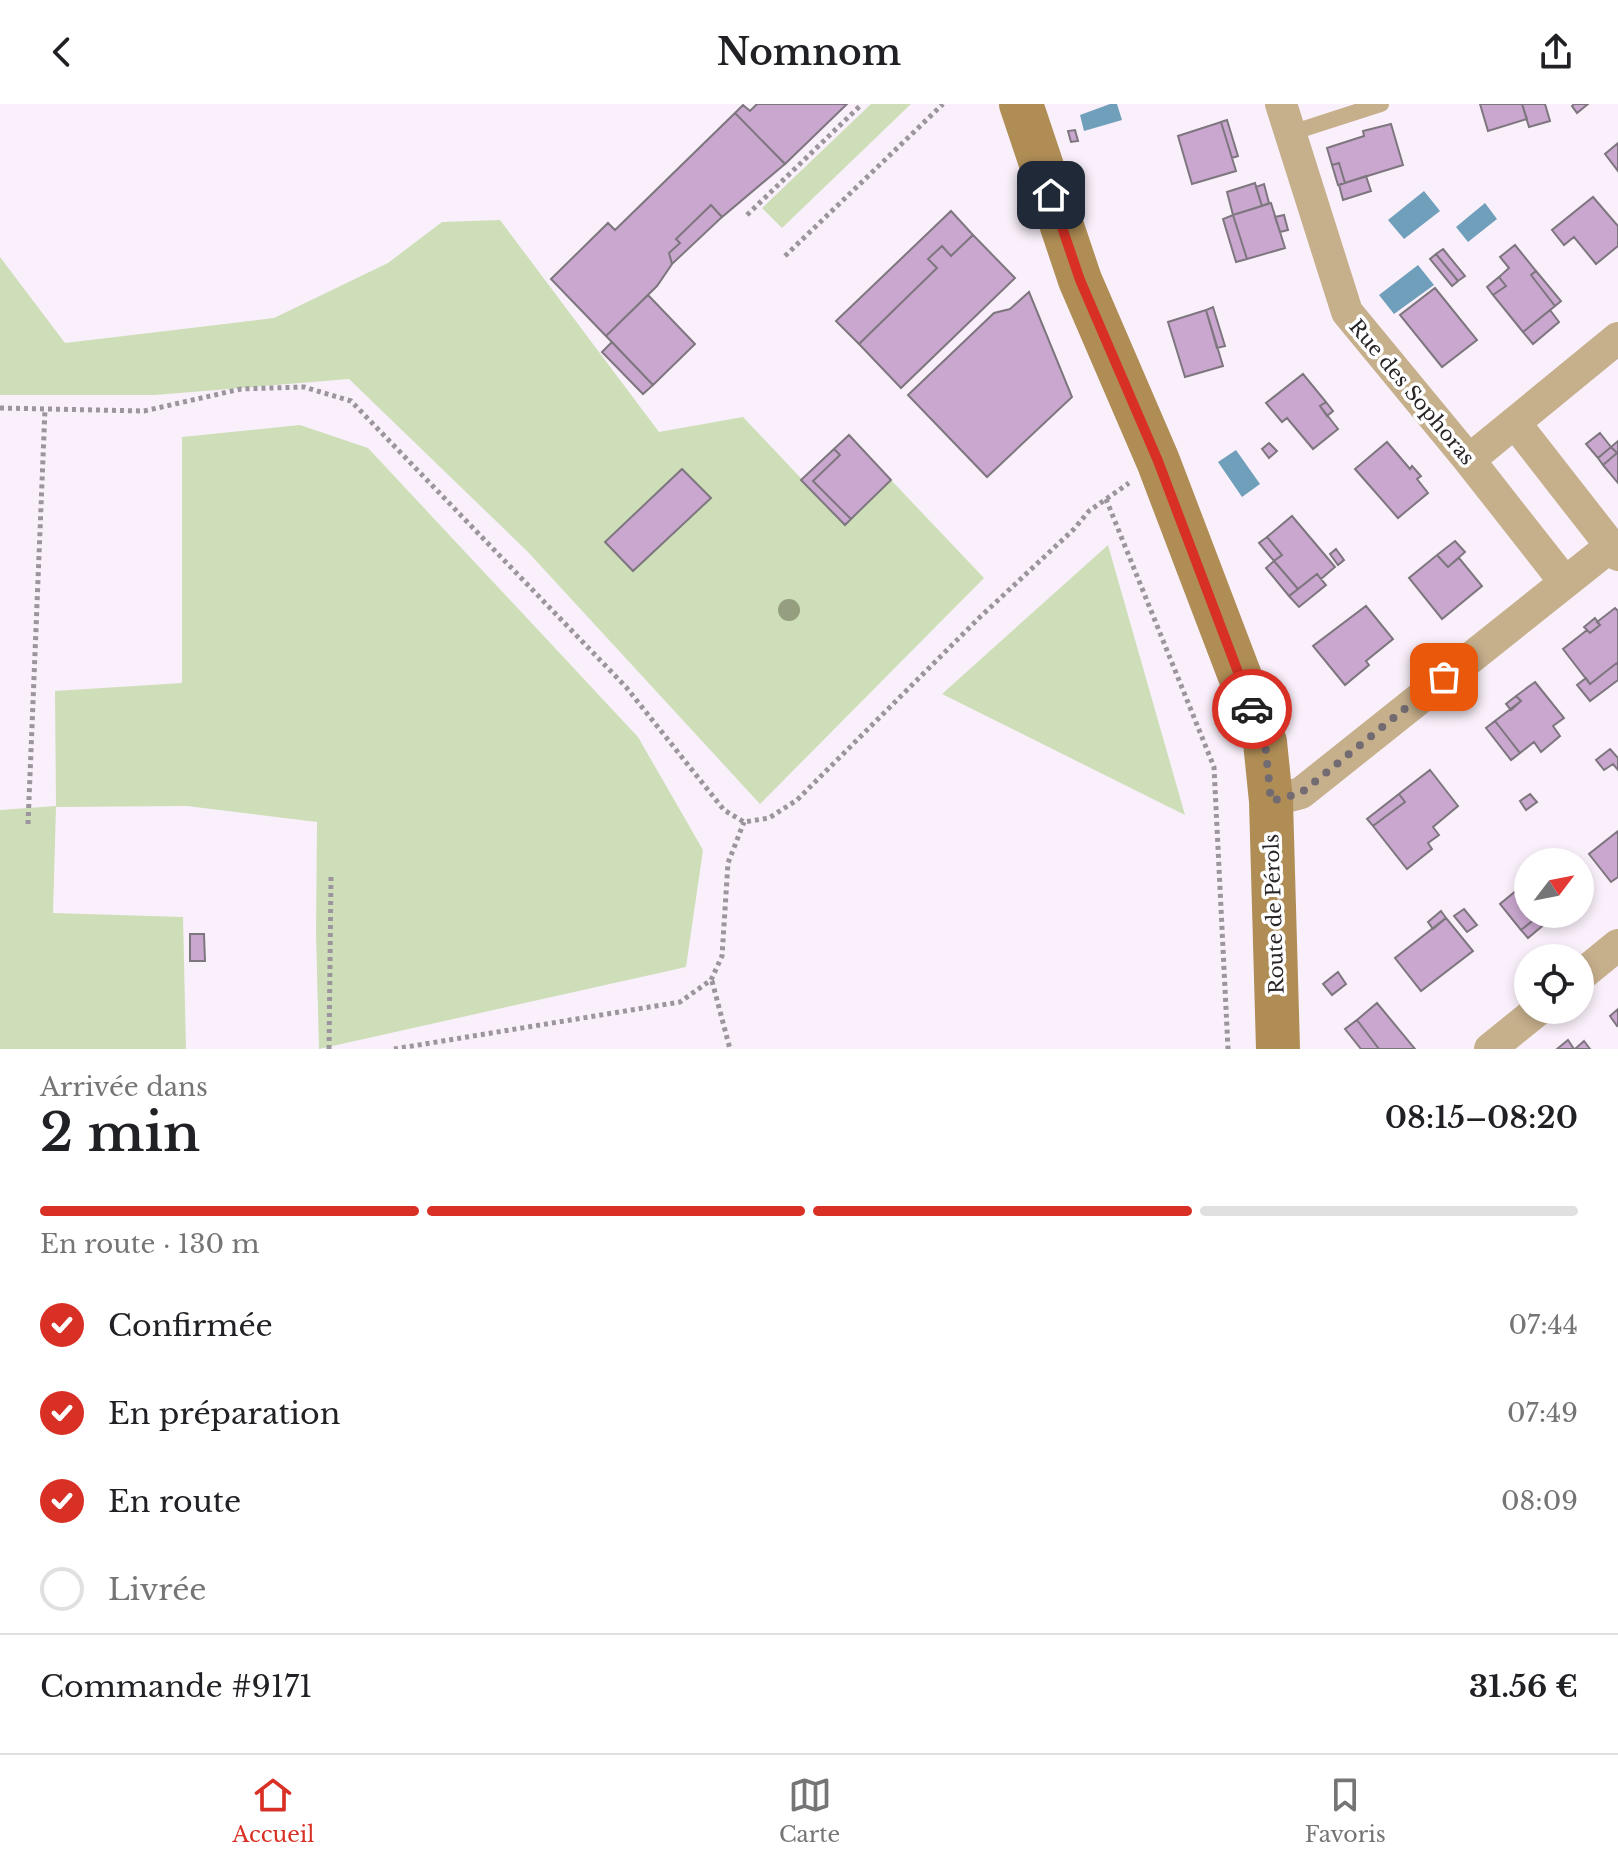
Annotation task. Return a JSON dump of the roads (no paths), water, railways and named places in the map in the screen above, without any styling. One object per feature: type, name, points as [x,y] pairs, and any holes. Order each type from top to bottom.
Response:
[{"type":"street","name":"Route de Pérols","points":[[1021,104],[1080,280],[1158,461],[1265,742],[1271,801],[1278,1049]]},
{"type":"street","name":"Rue des Sophoras","points":[[1286,119],[1347,312],[1564,581]]},
{"type":"street","points":[[1469,460],[1618,338]]},
{"type":"street","points":[[1271,801],[1301,793],[1564,581],[1614,550],[1515,423]]},
{"type":"street","points":[[1594,965],[1618,945]]},
{"type":"street","points":[[1490,1049],[1521,1024]]},
{"type":"lane","name":"Rue des Sophoras","points":[[1286,119],[1381,104]]},
{"type":"water","points":[[1117,104],[1122,120],[1084,131],[1080,115]]},
{"type":"water","points":[[1424,191],[1440,211],[1404,239],[1388,220]]},
{"type":"water","points":[[1485,203],[1497,219],[1468,242],[1456,227]]},
{"type":"water","points":[[1418,265],[1434,285],[1394,314],[1379,295]]},
{"type":"water","points":[[1236,450],[1260,484],[1242,497],[1218,462]]}]
